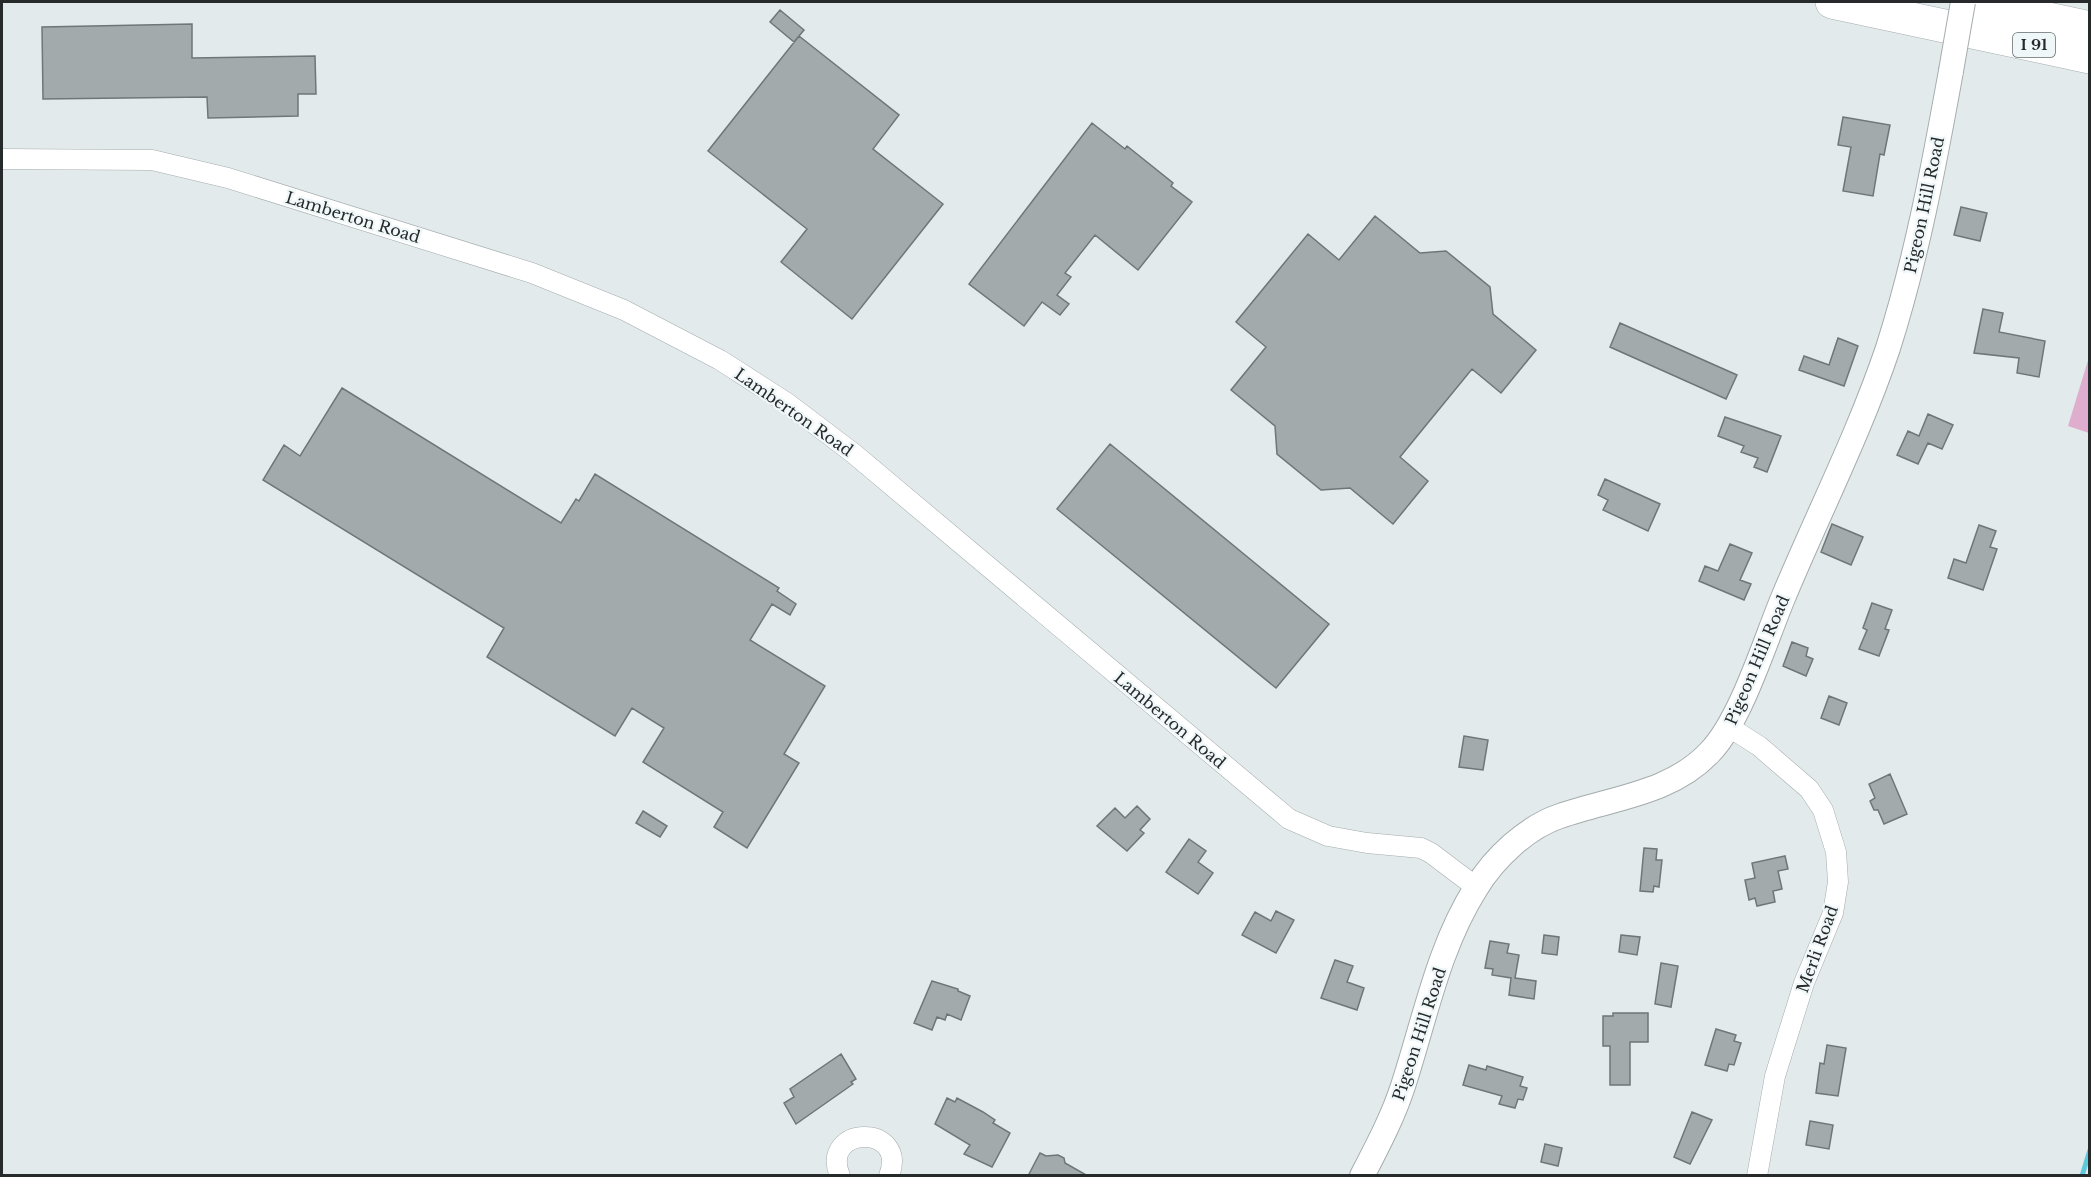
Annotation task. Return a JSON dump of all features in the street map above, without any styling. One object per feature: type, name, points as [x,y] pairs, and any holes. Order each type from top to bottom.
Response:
[{"type":"highway","name":"I 91","points":[[1832,2],[2090,57]]},
{"type":"highway","points":[[1969,2],[2090,28]]},
{"type":"highway","points":[[2046,2],[2090,11]]},
{"type":"street","name":"Pigeon Hill Road","points":[[1362,1176],[1382,1139],[1402,1089],[1432,985],[1476,887],[1524,835],[1560,816],[1640,794],[1690,771],[1711,751],[1729,727],[1847,455],[1887,349],[1921,229],[1963,2]]},
{"type":"street","name":"Lamberton Road","points":[[2,159],[152,160],[228,178],[532,273],[624,310],[720,360],[787,403],[853,453],[1289,819],[1328,836],[1367,843],[1420,848],[1431,853],[1476,887]]},
{"type":"street","name":"Merli Road","points":[[1729,727],[1759,746],[1809,789],[1823,810],[1836,852],[1838,882],[1833,913],[1804,984],[1775,1076],[1757,1176]]},
{"type":"street","points":[[840,1176],[837,1165],[840,1150],[853,1138],[861,1136],[877,1138],[888,1148],[892,1162],[889,1176]]},
{"type":"shaded area","points":[[2089,357],[2089,433],[2068,426]]},
{"type":"building","points":[[780,10],[804,30],[794,42],[770,22]]},
{"type":"building","points":[[192,24],[192,58],[315,56],[316,94],[298,94],[298,116],[208,118],[207,97],[43,99],[42,27]]},
{"type":"building","points":[[799,36],[899,115],[873,149],[943,204],[852,319],[781,262],[807,229],[708,151]]},
{"type":"building","points":[[1843,117],[1890,125],[1884,155],[1880,154],[1873,196],[1843,191],[1851,147],[1838,145]]},
{"type":"building","points":[[1092,123],[1125,149],[1127,146],[1173,183],[1171,186],[1192,202],[1138,270],[1095,235],[1065,273],[1071,277],[1057,295],[1069,304],[1060,315],[1042,302],[1024,326],[969,284]]},
{"type":"building","points":[[1961,207],[1987,213],[1980,241],[1954,235]]},
{"type":"building","points":[[1375,216],[1420,253],[1446,251],[1490,287],[1493,314],[1536,350],[1501,393],[1472,369],[1400,457],[1428,481],[1393,524],[1350,488],[1321,490],[1277,454],[1275,426],[1231,390],[1266,347],[1236,322],[1308,234],[1339,260]]},
{"type":"building","points":[[1983,309],[2003,313],[1999,332],[2045,341],[2039,377],[2017,373],[2019,358],[1974,353]]},
{"type":"building","points":[[1620,323],[1737,375],[1726,399],[1610,347]]},
{"type":"building","points":[[1838,338],[1858,346],[1844,386],[1799,370],[1804,356],[1829,365]]},
{"type":"building","points":[[342,388],[561,523],[576,499],[579,501],[595,474],[779,588],[777,591],[796,604],[790,615],[772,604],[750,640],[825,686],[784,754],[799,763],[747,848],[714,827],[723,812],[643,762],[664,728],[632,708],[615,736],[487,657],[504,628],[263,480],[284,445],[300,456]]},
{"type":"building","points":[[1928,414],[1953,425],[1942,449],[1928,443],[1918,464],[1897,455],[1908,431],[1919,436]]},
{"type":"building","points":[[1725,417],[1781,436],[1767,472],[1754,467],[1758,458],[1741,452],[1744,446],[1718,436]]},
{"type":"building","points":[[1110,444],[1329,624],[1276,688],[1057,509]]},
{"type":"building","points":[[1605,479],[1660,504],[1648,531],[1603,510],[1608,500],[1598,495]]},
{"type":"building","points":[[1832,524],[1863,537],[1851,565],[1821,552]]},
{"type":"building","points":[[1979,525],[1996,531],[1990,547],[1997,549],[1983,590],[1948,578],[1954,559],[1966,563]]},
{"type":"building","points":[[1730,544],[1752,553],[1740,580],[1751,584],[1744,600],[1699,581],[1705,566],[1718,571]]},
{"type":"building","points":[[1872,603],[1892,610],[1885,629],[1889,630],[1879,656],[1859,649],[1867,630],[1863,628]]},
{"type":"building","points":[[1792,642],[1808,648],[1806,656],[1813,659],[1806,676],[1783,666]]},
{"type":"building","points":[[1829,696],[1847,703],[1839,725],[1821,718]]},
{"type":"building","points":[[1464,736],[1488,740],[1483,770],[1459,767]]},
{"type":"building","points":[[1890,774],[1907,814],[1884,824],[1878,810],[1874,810],[1870,801],[1875,798],[1869,784]]},
{"type":"building","points":[[1137,806],[1150,819],[1140,830],[1144,833],[1127,851],[1097,826],[1115,808],[1125,818]]},
{"type":"building","points":[[643,811],[667,826],[660,837],[636,823]]},
{"type":"building","points":[[1189,839],[1206,851],[1198,862],[1213,873],[1198,894],[1166,872]]},
{"type":"building","points":[[1644,848],[1657,849],[1656,860],[1662,860],[1659,887],[1654,886],[1653,892],[1640,891]]},
{"type":"building","points":[[1785,856],[1788,869],[1778,871],[1782,889],[1773,891],[1775,902],[1757,906],[1755,898],[1749,900],[1745,880],[1755,878],[1752,863]]},
{"type":"building","points":[[1276,911],[1294,920],[1276,953],[1242,935],[1255,912],[1271,921]]},
{"type":"building","points":[[1544,935],[1559,937],[1557,955],[1542,953]]},
{"type":"building","points":[[1621,935],[1640,937],[1637,955],[1619,952]]},
{"type":"building","points":[[1490,941],[1509,944],[1507,953],[1519,955],[1515,978],[1536,981],[1534,999],[1509,995],[1511,978],[1492,975],[1493,969],[1485,968]]},
{"type":"building","points":[[1335,960],[1353,966],[1347,982],[1364,988],[1357,1010],[1321,998]]},
{"type":"building","points":[[1661,963],[1678,966],[1671,1007],[1655,1004]]},
{"type":"building","points":[[932,981],[958,989],[970,996],[961,1020],[947,1014],[945,1020],[937,1017],[932,1030],[914,1023]]},
{"type":"building","points":[[1613,1013],[1648,1013],[1648,1042],[1630,1042],[1630,1085],[1610,1085],[1610,1046],[1603,1046],[1603,1016],[1613,1016]]},
{"type":"building","points":[[1716,1029],[1736,1035],[1734,1041],[1741,1043],[1734,1065],[1729,1064],[1727,1071],[1705,1065]]},
{"type":"building","points":[[1827,1045],[1846,1048],[1838,1096],[1816,1093],[1820,1063],[1824,1064]]},
{"type":"building","points":[[841,1054],[856,1079],[851,1082],[853,1084],[796,1124],[784,1103],[794,1097],[790,1089]]},
{"type":"building","points":[[1469,1065],[1486,1070],[1487,1066],[1523,1077],[1520,1086],[1527,1088],[1523,1100],[1518,1099],[1515,1108],[1499,1104],[1502,1096],[1463,1085]]},
{"type":"building","points":[[947,1098],[955,1102],[957,1098],[983,1112],[995,1120],[993,1123],[1010,1133],[992,1167],[964,1154],[970,1145],[935,1124]]},
{"type":"building","points":[[1692,1112],[1712,1120],[1690,1164],[1674,1157]]},
{"type":"building","points":[[1810,1121],[1833,1125],[1829,1149],[1806,1145]]},
{"type":"building","points":[[1545,1144],[1562,1148],[1558,1166],[1541,1162]]},
{"type":"building","points":[[1040,1153],[1046,1156],[1058,1155],[1064,1158],[1065,1163],[1088,1176],[1028,1176]]},
{"type":"waterway","points":[[2082,1176],[2090,1150]]}]
